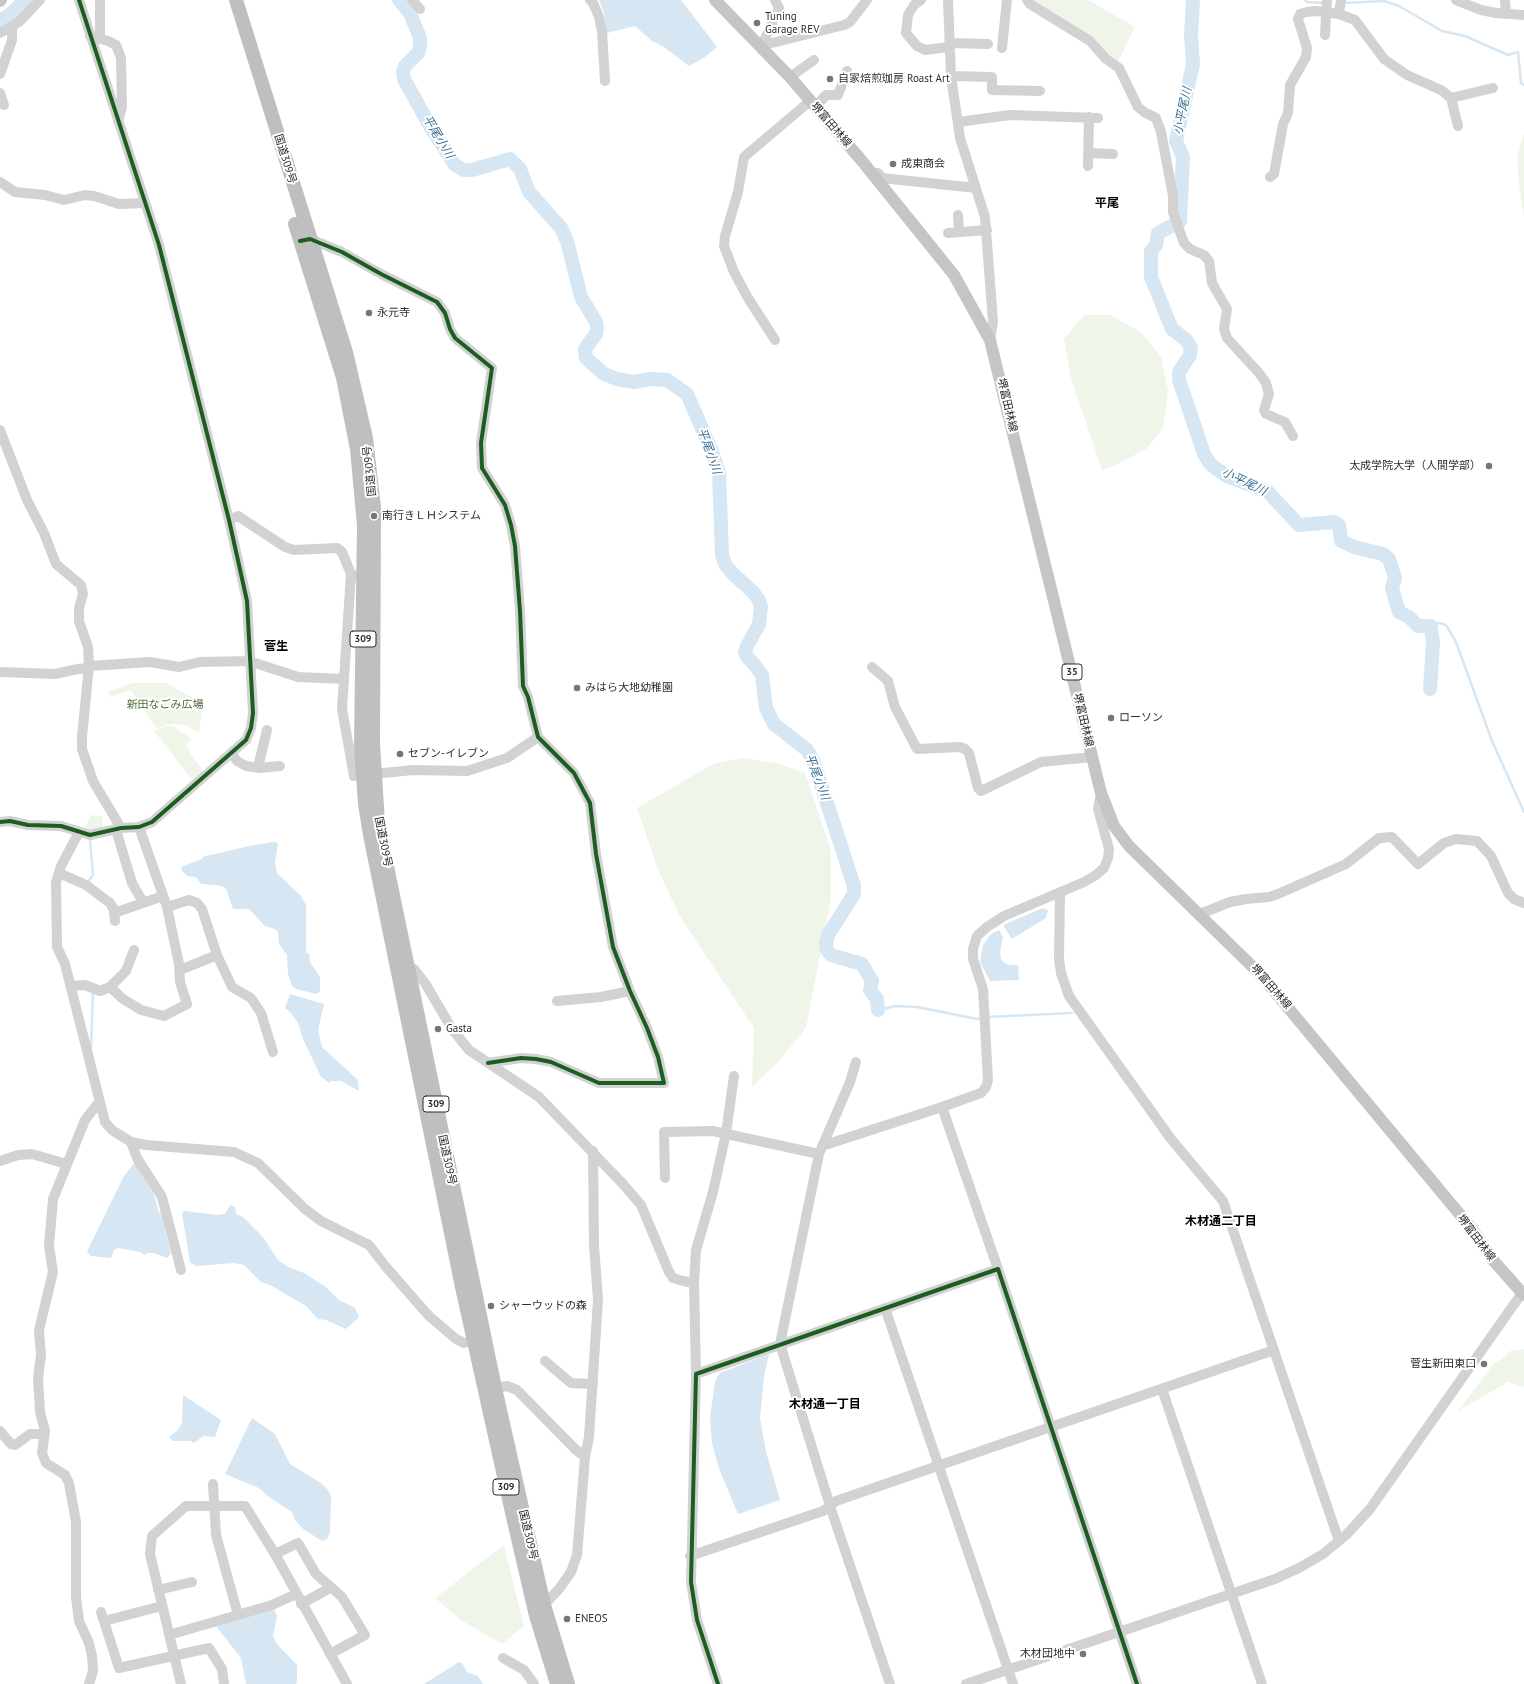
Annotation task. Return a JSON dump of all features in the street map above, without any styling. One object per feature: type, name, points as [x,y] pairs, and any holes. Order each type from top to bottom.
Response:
[{"type":"highway","name":"国道309号","points":[[226,0],[305,240],[354,379],[366,438],[371,472],[375,543],[373,744],[368,776],[366,812],[376,870],[479,1340],[536,1616],[557,1684]]},
{"type":"highway","name":"国道309号","points":[[236,0],[305,240],[349,404],[357,449],[362,502],[358,576],[361,746],[408,965],[479,1340],[495,1388],[544,1605],[568,1684]]},
{"type":"main road","name":"堺富田林線","points":[[715,0],[762,46],[790,77],[872,174],[954,275],[990,340],[1101,793],[1110,818],[1125,841],[1249,961],[1472,1229],[1492,1259],[1523,1294]]},
{"type":"street","points":[[0,33],[12,27],[30,13],[40,0]]},
{"type":"street","points":[[0,822],[10,821],[28,825],[61,826],[90,835],[118,829],[139,827],[152,822],[246,740],[253,713],[247,601],[229,520],[159,245],[118,121],[95,37],[79,0]]},
{"type":"street","points":[[95,37],[100,0]]},
{"type":"street","points":[[412,0],[420,9]]},
{"type":"street","points":[[590,0],[599,16],[602,31],[605,81]]},
{"type":"street","points":[[762,46],[779,8],[775,0]]},
{"type":"street","points":[[762,46],[844,25],[850,22],[867,0]]},
{"type":"street","points":[[921,0],[914,5],[908,15],[906,33],[917,46],[925,50],[949,45],[988,44]]},
{"type":"street","points":[[948,0],[951,76],[958,122],[965,158],[985,217],[987,230],[993,322],[990,340]]},
{"type":"street","points":[[1002,48],[1007,0]]},
{"type":"street","points":[[1027,0],[1030,4],[1090,41],[1106,59],[1119,68],[1138,107],[1156,118],[1161,132],[1173,196],[1174,212],[1184,243],[1190,249],[1204,255],[1209,262],[1212,283],[1227,309],[1224,329],[1227,338],[1259,373],[1266,383],[1269,394],[1264,410],[1266,414],[1285,422],[1293,436]]},
{"type":"street","points":[[1325,35],[1327,0]]},
{"type":"street","points":[[1339,13],[1341,0]]},
{"type":"street","points":[[1456,0],[1481,10],[1524,15]]},
{"type":"street","points":[[1505,0],[1506,14]]},
{"type":"street","points":[[1270,177],[1274,174],[1282,124],[1288,113],[1290,85],[1306,57],[1307,48],[1298,19],[1300,14],[1316,11],[1339,13],[1354,20],[1375,50],[1393,66],[1407,75],[1441,90],[1451,98],[1458,126]]},
{"type":"street","points":[[1290,85],[1297,81],[1312,58],[1313,48],[1306,22],[1316,17],[1326,17],[1346,21],[1354,25],[1376,55],[1390,69],[1393,66]]},
{"type":"street","points":[[0,74],[12,40],[12,27]]},
{"type":"street","points":[[95,37],[116,45],[121,58],[122,107],[118,121]]},
{"type":"street","points":[[790,77],[814,60]]},
{"type":"street","points":[[776,340],[748,298],[734,272],[724,246],[725,236],[738,192],[744,157],[812,104],[826,95],[838,95],[847,71]]},
{"type":"street","points":[[951,76],[992,77],[992,90],[1040,91]]},
{"type":"street","points":[[1451,98],[1493,88]]},
{"type":"street","points":[[0,94],[4,105]]},
{"type":"street","points":[[958,122],[1010,115],[1094,118],[1088,154],[1088,166]]},
{"type":"street","points":[[1088,154],[1113,154]]},
{"type":"street","points":[[872,174],[878,173],[882,178],[976,188]]},
{"type":"street","points":[[0,182],[15,192],[45,195],[64,200],[85,195],[94,196],[119,204],[145,203]]},
{"type":"street","points":[[958,215],[959,232]]},
{"type":"street","points":[[948,233],[987,230]]},
{"type":"street","points":[[305,240],[342,252],[381,274],[437,302],[446,313],[450,328],[455,338],[492,368],[481,443],[482,468],[505,505],[515,546],[520,611],[522,686],[528,697],[538,737],[574,773],[590,803],[596,854],[613,947],[630,991],[648,1028],[658,1057],[664,1083],[599,1083],[551,1062],[536,1059],[521,1058],[488,1063]]},
{"type":"street","points":[[0,430],[27,500],[44,533],[56,564],[81,585],[83,594],[79,608],[79,621],[88,647],[89,667],[82,749],[93,781],[118,829],[132,883],[143,902]]},
{"type":"street","points":[[229,520],[238,516],[285,547],[294,550],[337,548],[342,552],[358,576],[344,679],[342,709],[354,776],[368,776],[413,770],[467,771],[507,758],[538,737]]},
{"type":"street","points":[[0,672],[55,674],[89,667],[150,662],[179,667],[200,662],[250,661],[298,678],[344,679]]},
{"type":"street","points":[[872,667],[888,682],[895,707],[917,749],[960,747],[966,749],[969,752],[978,788],[981,791],[1041,762],[1092,757]]},
{"type":"street","points":[[248,735],[266,734],[259,762]]},
{"type":"street","points":[[231,753],[237,761],[246,766],[260,768],[280,766]]},
{"type":"street","points":[[665,1178],[664,1132],[713,1130],[821,1150],[981,1093],[986,1087],[988,1080],[983,990],[973,959],[973,949],[977,936],[987,927],[1004,916],[1096,875],[1104,868],[1108,858],[1108,849],[1106,835],[1098,809],[1101,793]]},
{"type":"street","points":[[110,987],[123,999],[141,1010],[164,1016],[187,1004],[180,982],[180,970],[167,907],[139,827]]},
{"type":"street","points":[[79,832],[56,882],[57,947],[65,964],[105,1122],[112,1130],[131,1142],[146,1145],[234,1152],[258,1163],[305,1209],[321,1221],[369,1244],[401,1285],[429,1316],[456,1339],[464,1343],[479,1340]]},
{"type":"street","points":[[1200,914],[1230,902],[1269,897],[1278,894],[1346,864],[1379,838],[1392,837],[1418,864],[1444,843],[1456,839],[1477,842],[1491,856],[1508,893],[1514,899],[1524,903]]},
{"type":"street","points":[[59,873],[86,886],[106,899],[110,903],[114,917],[143,902],[163,896]]},
{"type":"street","points":[[1060,892],[1061,973],[1069,996],[1171,1139],[1223,1201],[1339,1541]]},
{"type":"street","points":[[167,907],[189,900],[197,903],[202,909],[216,955],[232,987],[251,998],[261,1012],[273,1052]]},
{"type":"street","points":[[70,986],[85,985],[100,991],[110,987],[126,971],[134,950]]},
{"type":"street","points":[[180,970],[216,955]]},
{"type":"street","points":[[408,965],[414,969],[425,983],[452,1029],[469,1050],[539,1097],[593,1151],[641,1205],[669,1272],[673,1278],[683,1282],[694,1283]]},
{"type":"street","points":[[557,1001],[600,997],[630,991]]},
{"type":"street","points":[[856,1062],[850,1082],[821,1150],[780,1344],[830,1506],[890,1684]]},
{"type":"street","points":[[718,1684],[696,1615],[691,1582],[690,1556],[696,1374],[694,1283],[696,1250],[713,1192],[726,1133],[734,1076]]},
{"type":"street","points":[[89,1684],[93,1671],[89,1643],[80,1621],[76,1597],[75,1575],[77,1560],[77,1529],[71,1492],[65,1476],[46,1463],[42,1453],[44,1434],[39,1399],[38,1378],[41,1355],[39,1330],[53,1272],[49,1246],[53,1199],[66,1164],[86,1120],[99,1102]]},
{"type":"street","points":[[942,1107],[1137,1684]]},
{"type":"street","points":[[131,1142],[137,1158],[162,1197],[181,1270]]},
{"type":"street","points":[[544,1605],[559,1589],[571,1572],[578,1555],[585,1457],[589,1437],[598,1300],[594,1245],[593,1151]]},
{"type":"street","points":[[0,1161],[18,1155],[32,1154],[66,1164]]},
{"type":"street","points":[[696,1374],[998,1269]]},
{"type":"street","points":[[966,1684],[1275,1579],[1299,1568],[1323,1554],[1359,1522],[1384,1490],[1523,1294]]},
{"type":"street","points":[[885,1308],[1013,1684]]},
{"type":"street","points":[[690,1556],[823,1511],[836,1501],[1274,1350]]},
{"type":"street","points":[[545,1361],[571,1383],[593,1384]]},
{"type":"street","points":[[495,1388],[507,1386],[517,1390],[575,1449],[585,1457]]},
{"type":"street","points":[[1162,1389],[1262,1684]]},
{"type":"street","points":[[0,1431],[11,1444],[15,1445],[30,1434],[44,1434]]},
{"type":"street","points":[[213,1484],[216,1535],[238,1615]]},
{"type":"street","points":[[181,1684],[150,1554],[152,1536],[186,1506],[245,1506],[275,1554],[301,1604],[347,1684]]},
{"type":"street","points":[[275,1554],[298,1543],[316,1574],[330,1588],[342,1597],[365,1635],[330,1654]]},
{"type":"street","points":[[158,1590],[192,1582]]},
{"type":"street","points":[[301,1604],[330,1588]]},
{"type":"street","points":[[169,1635],[272,1605],[296,1594]]},
{"type":"street","points":[[162,1606],[102,1616],[112,1642],[119,1668],[209,1648],[222,1669],[224,1684]]},
{"type":"street","points":[[503,1658],[524,1670],[534,1684]]},
{"type":"green space","points":[[1032,0],[1088,0],[1135,27],[1118,62]]},
{"type":"green space","points":[[1524,133],[1524,217],[1519,185],[1517,157]]},
{"type":"green space","points":[[1084,315],[1110,315],[1141,332],[1161,357],[1168,391],[1163,429],[1146,449],[1116,465],[1102,470],[1071,378],[1064,339]]},
{"type":"green space","name":"新田なごみ広場","points":[[132,683],[167,683],[198,701],[202,710],[199,733],[187,726],[177,724],[156,728],[131,690],[110,697],[108,692]]},
{"type":"green space","points":[[173,726],[192,739],[186,744],[192,756],[203,771],[193,781],[154,731],[163,727]]},
{"type":"green space","points":[[743,758],[776,763],[805,773],[831,851],[831,898],[806,1028],[779,1061],[752,1087],[754,1028],[679,915],[657,867],[637,808],[713,764]]},
{"type":"green space","points":[[91,815],[103,817],[102,829],[83,831]]},
{"type":"green space","points":[[1524,1349],[1524,1387],[1508,1382],[1458,1411],[1494,1363],[1502,1359],[1510,1351]]},
{"type":"green space","points":[[504,1545],[524,1626],[502,1644],[461,1620],[435,1598]]},
{"type":"water","points":[[599,0],[681,0],[717,47],[705,57],[689,66],[664,47],[652,41],[635,26],[607,33],[604,13]]},
{"type":"water","points":[[273,842],[278,843],[275,862],[277,873],[301,896],[306,905],[306,952],[309,954],[310,962],[320,977],[320,992],[316,994],[296,989],[292,986],[288,974],[287,955],[279,944],[278,932],[275,929],[265,926],[249,909],[233,909],[227,891],[224,887],[201,884],[196,877],[187,876],[182,871],[181,867],[202,859],[202,857]]},
{"type":"water","points":[[1043,908],[1048,910],[1046,918],[1012,939],[1003,925]]},
{"type":"water","points":[[999,930],[1003,937],[1000,952],[1001,960],[1008,965],[1018,965],[1019,980],[990,981],[980,962],[983,945],[991,934]]},
{"type":"water","points":[[290,994],[324,1004],[318,1030],[322,1047],[358,1080],[359,1091],[341,1081],[331,1081],[329,1083],[321,1077],[303,1039],[298,1023],[291,1013],[285,1008]]},
{"type":"water","points":[[135,1162],[154,1195],[159,1213],[161,1212],[171,1254],[167,1258],[154,1253],[147,1253],[145,1255],[140,1252],[118,1248],[114,1250],[111,1258],[91,1256],[87,1252],[92,1241],[124,1176]]},
{"type":"water","points":[[230,1205],[235,1207],[236,1214],[243,1217],[263,1237],[278,1260],[288,1267],[304,1273],[326,1287],[339,1300],[355,1308],[359,1317],[346,1329],[326,1320],[318,1319],[306,1306],[270,1285],[261,1282],[244,1265],[234,1263],[197,1266],[190,1263],[182,1213],[184,1211],[218,1215],[225,1214]]},
{"type":"water","points":[[769,1354],[764,1376],[760,1418],[766,1452],[780,1500],[738,1514],[720,1471],[712,1444],[710,1418],[715,1381],[720,1373]]},
{"type":"water","points":[[183,1395],[221,1420],[215,1437],[203,1436],[194,1443],[190,1441],[173,1441],[169,1437],[178,1430],[182,1423]]},
{"type":"water","points":[[252,1418],[275,1434],[290,1464],[321,1483],[328,1490],[331,1496],[330,1532],[327,1539],[322,1541],[303,1529],[295,1520],[292,1512],[269,1497],[259,1488],[225,1474]]},
{"type":"water","points":[[274,1609],[277,1616],[273,1636],[276,1643],[297,1665],[296,1684],[246,1684],[241,1658],[216,1626]]},
{"type":"water","points":[[459,1662],[462,1663],[467,1672],[478,1676],[483,1684],[424,1684]]},
{"type":"waterway","points":[[0,21],[11,14],[25,0]]},
{"type":"waterway","name":"平尾小川","points":[[399,0],[410,13],[420,38],[418,53],[405,66],[403,72],[404,79],[430,126],[455,165],[464,170],[472,170],[510,159],[520,169],[529,192],[561,228],[567,241],[581,297],[596,322],[596,334],[585,349],[586,358],[604,374],[617,379],[634,382],[651,379],[667,380],[687,394],[711,449],[719,473],[722,555],[725,564],[732,573],[753,592],[759,600],[761,607],[759,624],[745,652],[747,657],[762,675],[766,708],[774,724],[807,750],[813,760],[854,886],[854,894],[828,935],[826,943],[827,950],[831,955],[862,964],[872,981],[870,990],[877,999],[878,1010]]},
{"type":"waterway","name":"小平尾川","points":[[1180,221],[1183,157],[1176,141],[1193,64],[1191,36],[1193,0]]},
{"type":"waterway","points":[[1305,0],[1307,2],[1324,3]]},
{"type":"waterway","points":[[1343,3],[1384,1],[1399,6],[1442,31],[1465,36],[1508,55],[1518,52],[1521,83],[1524,85]]},
{"type":"waterway","name":"小平尾川","points":[[1175,224],[1158,233],[1156,245],[1151,251],[1151,277],[1172,329],[1186,340],[1191,348],[1190,355],[1179,372],[1179,380],[1204,454],[1211,465],[1227,476],[1268,492],[1299,525],[1334,522],[1339,525],[1341,541],[1354,547],[1383,554],[1389,559],[1395,578],[1392,588],[1399,612],[1409,617],[1418,626],[1431,626],[1433,644],[1430,689]]},
{"type":"waterway","points":[[1431,626],[1439,623],[1446,625],[1456,642],[1492,741],[1524,812]]},
{"type":"waterway","points":[[87,883],[93,875],[90,840]]},
{"type":"waterway","points":[[91,1049],[93,992]]},
{"type":"waterway","points":[[878,1010],[896,1006],[917,1007],[977,1019],[982,1018]]},
{"type":"waterway","points":[[987,1017],[1072,1013]]},
{"type":"cycle path","points":[[0,822],[10,821],[28,825],[61,826],[90,835],[121,828],[139,827],[152,822],[246,740],[251,728],[253,713],[247,601],[229,520],[159,245],[79,0]]},
{"type":"cycle path","points":[[300,241],[310,239],[342,252],[381,274],[437,302],[445,313],[450,329],[455,338],[492,368],[481,443],[482,468],[505,505],[515,546],[520,611],[523,686],[528,697],[538,737],[574,773],[590,803],[596,854],[613,947],[658,1057],[664,1083],[599,1083],[551,1062],[536,1059],[521,1058],[488,1063]]},
{"type":"cycle path","points":[[718,1684],[697,1620],[691,1582],[696,1374],[998,1269],[1137,1684]]},
{"type":"place","name":"Tuning Garage REV","points":[[757,23]]},
{"type":"place","name":"自家焙煎珈房 Roast Art","points":[[830,79]]},
{"type":"place","name":"成東商会","points":[[893,164]]},
{"type":"place","name":"永元寺","points":[[369,313]]},
{"type":"place","name":"太成学院大学（人間学部）","points":[[1489,466]]},
{"type":"place","name":"南行きＬＨシステム","points":[[374,516]]},
{"type":"place","name":"みはら大地幼稚園","points":[[577,688]]},
{"type":"place","name":"ローソン","points":[[1111,718]]},
{"type":"place","name":"セブン-イレブン","points":[[400,754]]},
{"type":"place","name":"Gasta","points":[[438,1029]]},
{"type":"place","name":"シャーウッドの森","points":[[491,1306]]},
{"type":"place","name":"菅生新田東口","points":[[1484,1364]]},
{"type":"place","name":"ENEOS","points":[[567,1619]]},
{"type":"place","name":"木材団地中","points":[[1083,1654]]},
{"type":"district","name":"平尾","points":[[1107,204]]},
{"type":"district","name":"菅生","points":[[276,647]]},
{"type":"district","name":"木材通二丁目","points":[[1221,1222]]},
{"type":"district","name":"木材通一丁目","points":[[825,1405]]}]
